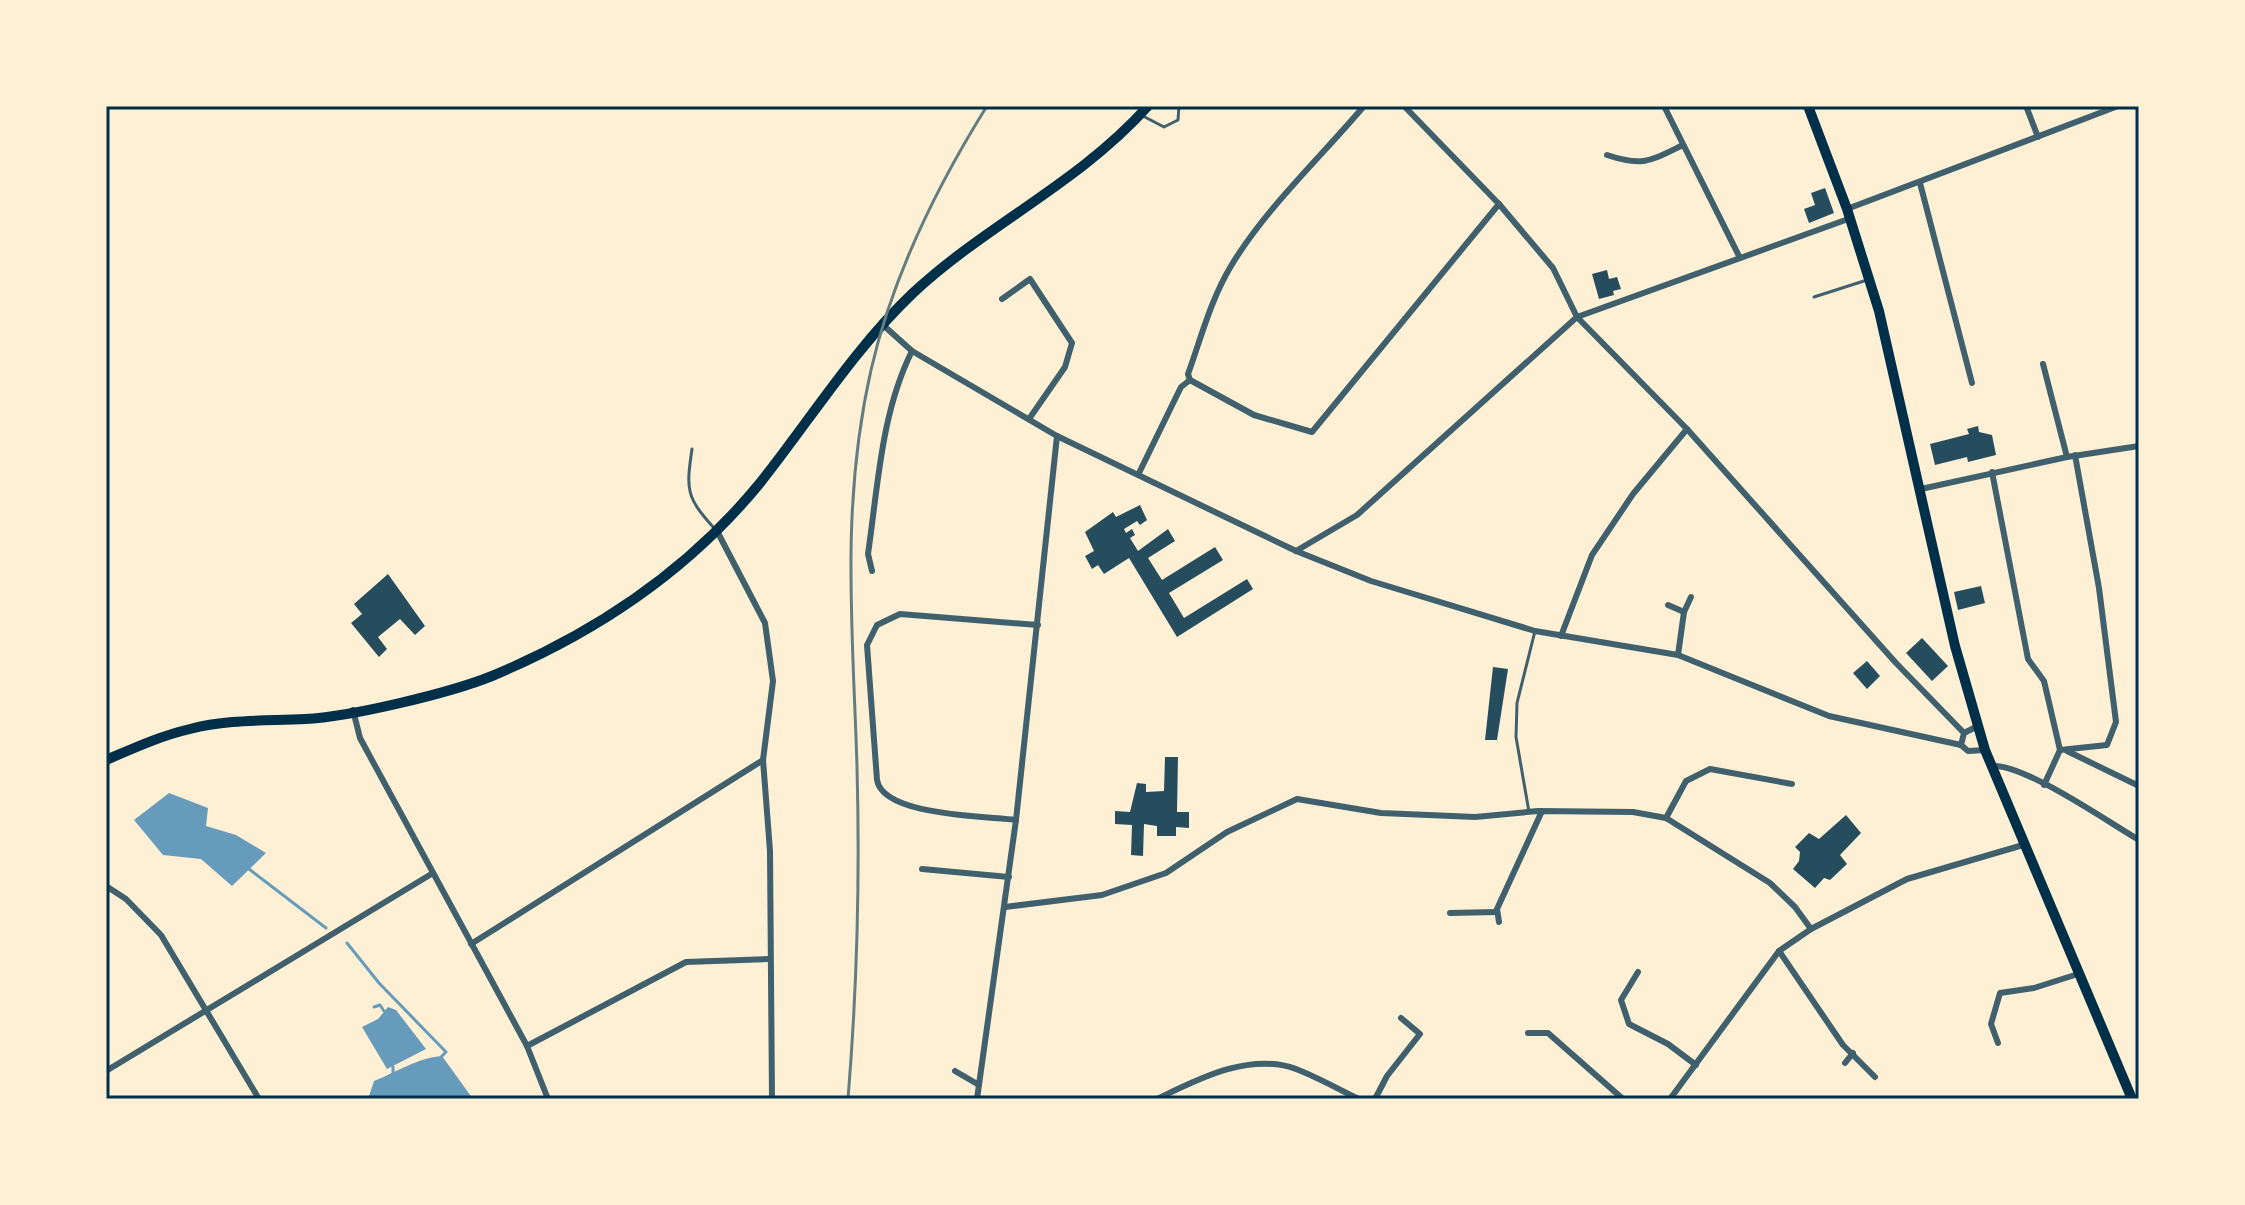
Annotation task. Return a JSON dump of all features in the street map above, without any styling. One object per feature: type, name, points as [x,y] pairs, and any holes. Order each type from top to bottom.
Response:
[{"type":"main road","points":[[1808,106],[1849,214],[1869,279],[1921,489],[1955,646],[1985,750],[2132,1099]]},
{"type":"main road","points":[[106,760],[150,740],[193,728],[260,719],[308,719],[489,677],[562,643],[615,612],[671,573],[717,531],[758,485],[862,348],[914,293],[1086,167],[1144,110]]},
{"type":"street","points":[[1364,106],[1256,229],[1230,266],[1214,300],[1188,374],[1190,380],[1254,415],[1312,432],[1499,204]]},
{"type":"street","points":[[1404,106],[1499,204],[1553,268],[1577,317],[1687,429],[1896,663],[1964,733]]},
{"type":"street","points":[[1664,106],[1740,258]]},
{"type":"street","points":[[2026,106],[2038,137]]},
{"type":"street","points":[[1296,551],[1357,515],[1577,317],[1740,258],[1920,183],[2118,106]]},
{"type":"street","points":[[1607,155],[1631,163],[1646,163],[1683,145]]},
{"type":"street","points":[[1920,183],[1972,383]]},
{"type":"street","points":[[1002,299],[1030,279],[1072,343],[1065,367],[1029,419]]},
{"type":"street","points":[[883,325],[912,351],[1057,436],[1296,551],[1371,581],[1535,631],[1678,655],[1829,716],[1961,745],[1968,751],[1985,750]]},
{"type":"street","points":[[872,571],[868,554],[886,426],[901,372],[912,351]]},
{"type":"street","points":[[2043,364],[2071,456],[2099,588],[2116,722],[2107,745],[2064,751]]},
{"type":"street","points":[[1139,473],[1181,387],[1190,380]]},
{"type":"street","points":[[1561,636],[1592,555],[1633,494],[1687,429]]},
{"type":"street","points":[[977,1099],[1016,820],[1057,436]]},
{"type":"street","points":[[1921,489],[2071,456],[2139,446]]},
{"type":"street","points":[[1992,472],[2028,659],[2044,681],[2064,751],[2044,785]]},
{"type":"street","points":[[717,531],[765,623],[773,681],[763,760],[770,851],[772,1099]]},
{"type":"street","points":[[1678,655],[1684,612],[1691,597]]},
{"type":"street","points":[[1668,605],[1684,612]]},
{"type":"street","points":[[1016,820],[907,806],[882,793],[877,780],[867,645],[877,625],[900,614],[1038,625]]},
{"type":"street","points":[[353,710],[360,738],[527,1046],[548,1099]]},
{"type":"street","points":[[1961,745],[1964,733],[1978,726]]},
{"type":"street","points":[[2064,751],[2139,786]]},
{"type":"street","points":[[471,944],[763,760]]},
{"type":"street","points":[[1992,766],[2001,765],[2044,785],[2139,840]]},
{"type":"street","points":[[1666,818],[1686,781],[1710,769],[1792,784]]},
{"type":"street","points":[[1005,907],[1102,895],[1166,873],[1227,832],[1297,799],[1381,813],[1475,817],[1542,811],[1633,812],[1666,818],[1770,883],[1795,907],[1811,929]]},
{"type":"street","points":[[1499,922],[1497,912],[1542,811]]},
{"type":"street","points":[[1670,1099],[1779,951],[1811,929],[1907,879],[2023,845]]},
{"type":"street","points":[[922,869],[1009,877]]},
{"type":"street","points":[[106,1071],[433,873]]},
{"type":"street","points":[[106,886],[126,899],[161,935],[259,1099]]},
{"type":"street","points":[[106,898],[113,891]]},
{"type":"street","points":[[1450,913],[1497,912]]},
{"type":"street","points":[[1779,951],[1810,1000],[1875,1077]]},
{"type":"street","points":[[527,1046],[686,962],[769,959]]},
{"type":"street","points":[[1638,972],[1621,1000],[1629,1024],[1668,1044],[1696,1065]]},
{"type":"street","points":[[1998,1043],[1991,1024],[2000,993],[2034,988],[2078,974]]},
{"type":"street","points":[[1375,1099],[1387,1076],[1420,1034],[1401,1018]]},
{"type":"street","points":[[1622,1033],[1629,1024]]},
{"type":"street","points":[[1528,1033],[1548,1033],[1623,1099]]},
{"type":"street","points":[[1845,1063],[1853,1053]]},
{"type":"street","points":[[1157,1099],[1214,1074],[1264,1064],[1296,1069],[1359,1099]]},
{"type":"street","points":[[955,1071],[979,1085]]},
{"type":"lane","points":[[1144,110],[1164,127],[1178,120],[1179,106]]},
{"type":"lane","points":[[1814,297],[1869,279]]},
{"type":"lane","points":[[692,449],[687,487],[691,501],[717,531]]},
{"type":"lane","points":[[1530,812],[1516,737],[1517,714],[1535,631]]},
{"type":"water","points":[[169,793],[208,808],[206,826],[236,835],[266,853],[232,886],[201,859],[163,855],[134,820]]},
{"type":"water","points":[[388,1007],[396,1010],[426,1049],[387,1069],[362,1027],[378,1019]]},
{"type":"water","points":[[442,1056],[473,1099],[368,1099],[374,1081],[416,1062]]},
{"type":"building","points":[[1825,188],[1834,213],[1809,223],[1804,209],[1815,205],[1811,193]]},
{"type":"building","points":[[1607,270],[1609,279],[1617,277],[1621,289],[1613,291],[1614,295],[1599,299],[1592,274]]},
{"type":"building","points":[[1978,426],[1979,432],[1992,435],[1996,455],[1968,462],[1967,457],[1935,465],[1930,444],[1969,434],[1967,429]]},
{"type":"building","points":[[1140,505],[1147,520],[1140,525],[1137,521],[1124,529],[1126,533],[1132,529],[1135,535],[1130,538],[1138,551],[1168,529],[1175,541],[1148,558],[1162,580],[1215,547],[1223,560],[1169,593],[1184,618],[1247,579],[1253,589],[1177,637],[1129,558],[1104,574],[1098,565],[1092,569],[1085,556],[1094,551],[1085,532],[1113,512],[1116,517]]},
{"type":"building","points":[[388,574],[425,626],[415,635],[400,619],[378,637],[387,649],[379,657],[351,623],[362,614],[354,604]]},
{"type":"building","points":[[1981,586],[1985,603],[1958,610],[1954,592]]},
{"type":"building","points":[[1922,638],[1948,666],[1932,681],[1906,653]]},
{"type":"building","points":[[1867,661],[1880,676],[1867,689],[1853,673]]},
{"type":"building","points":[[1493,667],[1508,669],[1497,740],[1485,740]]},
{"type":"building","points":[[1165,757],[1178,757],[1177,812],[1189,812],[1189,828],[1176,827],[1176,836],[1157,836],[1157,826],[1144,824],[1143,856],[1131,855],[1132,825],[1115,824],[1115,811],[1130,812],[1137,783],[1146,784],[1146,792],[1164,791]]},
{"type":"building","points":[[1846,815],[1861,833],[1840,855],[1847,864],[1830,880],[1824,878],[1815,888],[1793,869],[1799,861],[1800,852],[1795,847],[1809,833],[1819,839]]},
{"type":"waterway","points":[[249,869],[326,928]]},
{"type":"waterway","points":[[347,943],[379,983],[446,1052],[442,1056]]},
{"type":"waterway","points":[[374,1007],[380,1005],[384,1011]]},
{"type":"waterway","points":[[393,1067],[393,1074]]},
{"type":"railway","points":[[848,1099],[856,975],[858,850],[851,568],[855,471],[861,421],[880,336],[904,267],[934,200],[987,106]]}]
